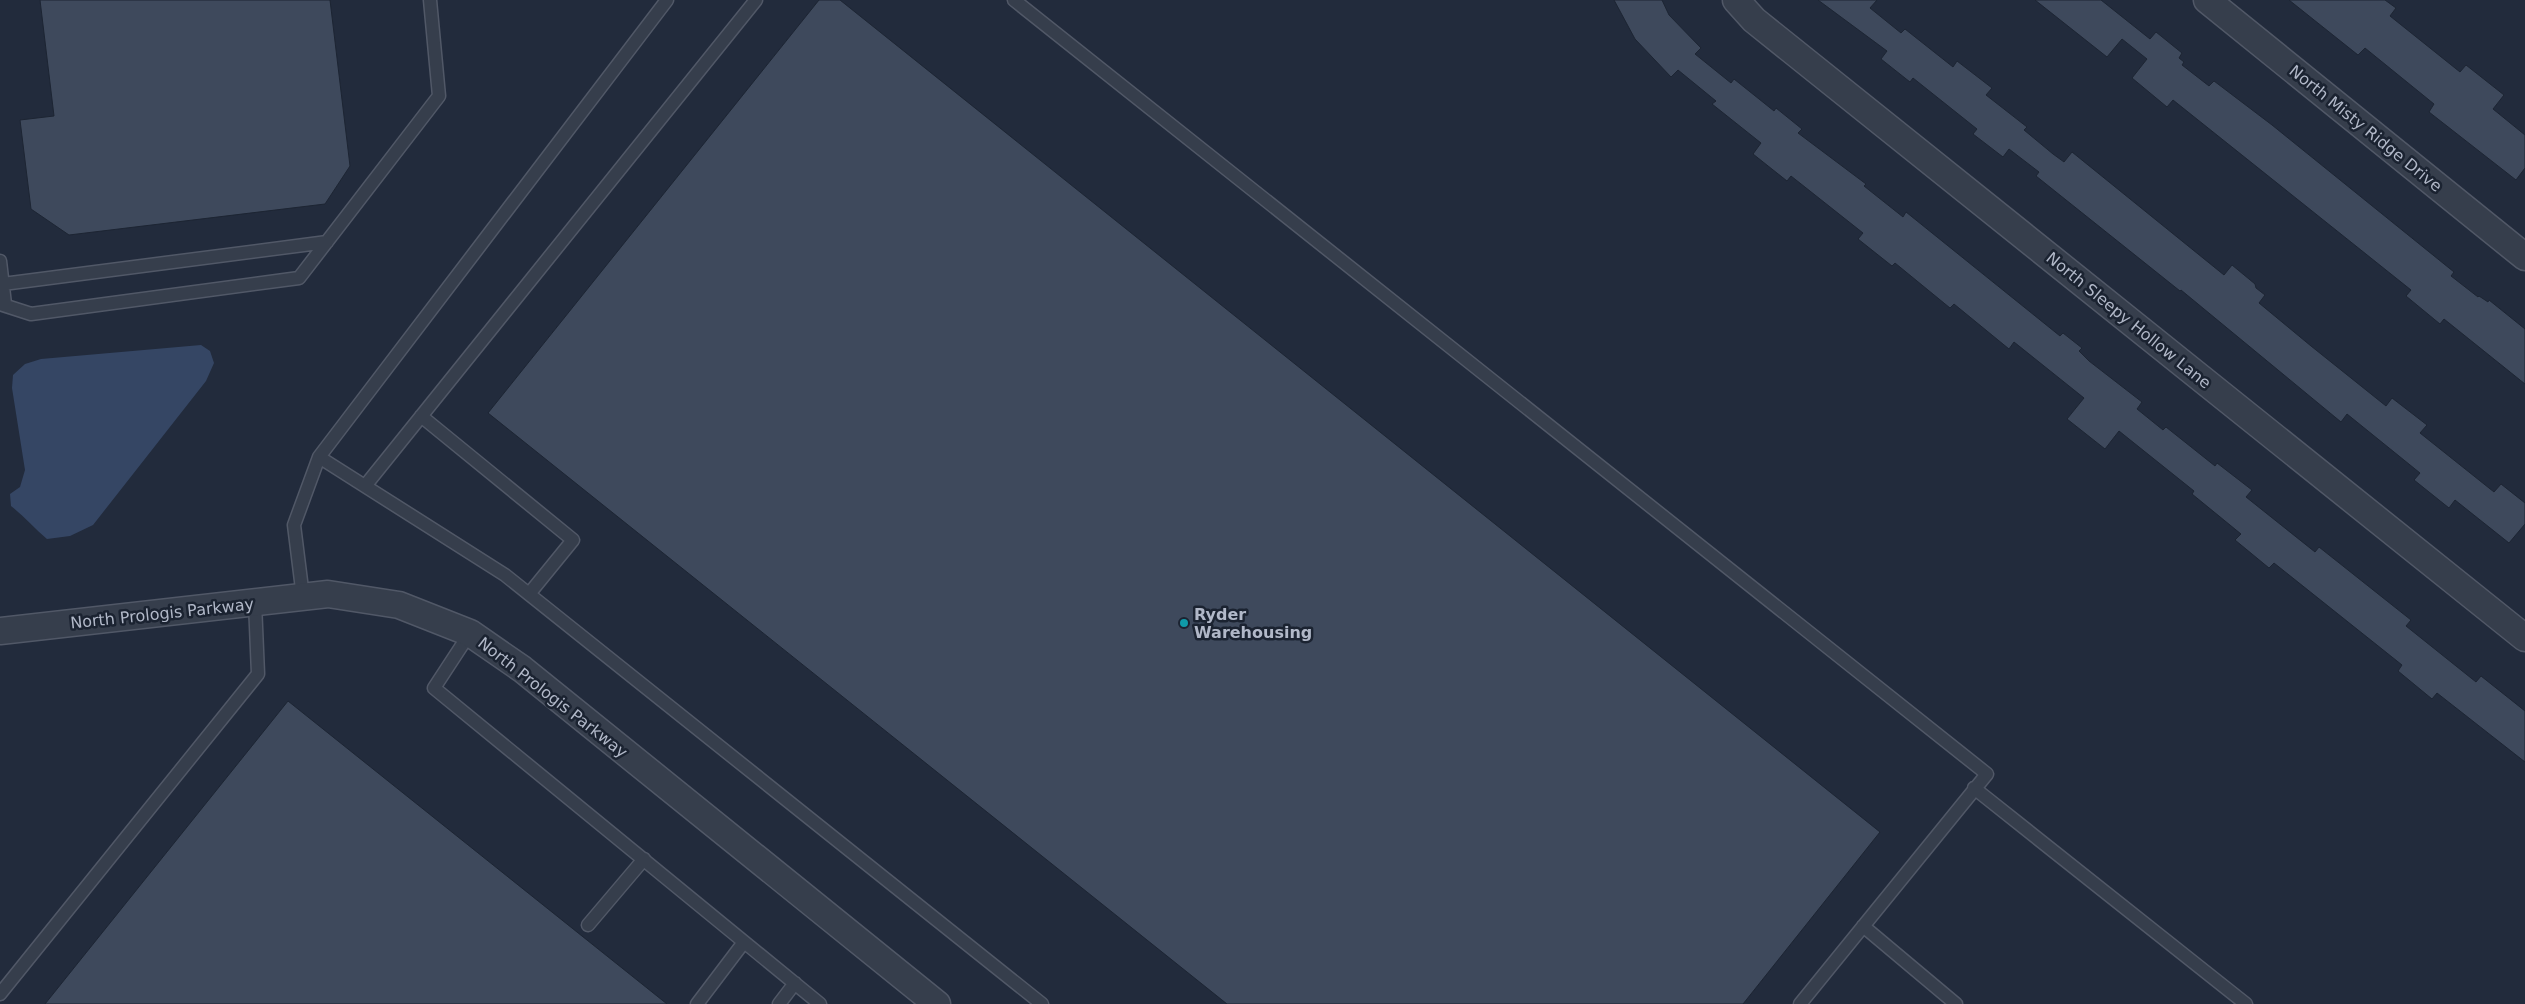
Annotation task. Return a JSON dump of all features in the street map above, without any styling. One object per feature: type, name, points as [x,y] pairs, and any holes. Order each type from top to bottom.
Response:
[{"type":"street","name":"North Sleepy Hollow Lane","points":[[1736,0],[1754,20],[2525,638]]},
{"type":"street","name":"North Misty Ridge Drive","points":[[2207,0],[2525,257]]},
{"type":"street","name":"North Prologis Parkway","points":[[0,632],[328,594],[399,605],[470,633],[522,669],[938,1004]]},
{"type":"lane","points":[[0,260],[3,284],[2,304],[31,314],[299,278],[439,96],[430,0]]},
{"type":"lane","points":[[303,597],[294,525],[319,457],[667,0]]},
{"type":"lane","points":[[365,486],[756,0]]},
{"type":"lane","points":[[1014,0],[1987,774],[1800,1004]]},
{"type":"lane","points":[[3,284],[327,242]]},
{"type":"lane","points":[[421,416],[573,540],[529,594]]},
{"type":"lane","points":[[319,457],[505,575],[1042,1004]]},
{"type":"lane","points":[[0,994],[258,674],[255,602]]},
{"type":"lane","points":[[470,633],[434,688],[820,1004]]},
{"type":"lane","points":[[1974,788],[2246,1004]]},
{"type":"lane","points":[[588,925],[644,859]]},
{"type":"lane","points":[[1863,926],[1956,1004]]},
{"type":"lane","points":[[697,1004],[744,942]]},
{"type":"lane","points":[[779,1004],[795,983]]},
{"type":"water","points":[[201,345],[210,351],[214,363],[206,381],[93,525],[70,536],[47,539],[11,506],[10,494],[20,487],[25,470],[12,388],[13,375],[25,364],[41,359]]},
{"type":"building","points":[[40,0],[330,0],[350,166],[325,204],[69,235],[31,209],[20,120],[54,116]]},
{"type":"building","name":"Ryder Warehousing","points":[[819,0],[840,0],[1880,832],[1743,1004],[1227,1004],[488,413]]},
{"type":"building","points":[[1614,0],[1662,0],[1669,15],[1701,48],[1695,54],[1731,83],[1734,79],[1774,111],[1776,108],[1802,129],[1798,133],[1866,184],[1864,186],[1903,217],[1906,212],[2060,336],[2063,333],[2082,348],[2079,351],[2089,361],[2142,402],[2137,409],[2163,430],[2166,427],[2215,466],[2217,463],[2252,490],[2246,497],[2315,552],[2319,547],[2411,620],[2406,626],[2476,682],[2481,676],[2525,711],[2525,762],[2437,693],[2432,699],[2398,671],[2402,665],[2274,563],[2269,568],[2235,540],[2241,534],[2192,494],[2194,491],[2119,431],[2105,449],[2067,419],[2084,398],[2014,342],[2009,349],[1954,304],[1950,308],[1895,263],[1892,266],[1858,239],[1863,233],[1791,176],[1787,181],[1753,154],[1761,143],[1712,104],[1716,101],[1678,70],[1671,77],[1635,39]]},
{"type":"building","points":[[1818,0],[1877,0],[1870,8],[1901,33],[1905,29],[1953,67],[1957,61],[1992,88],[1986,95],[2027,127],[2024,130],[2053,154],[2064,162],[2072,152],[2224,275],[2232,265],[2265,295],[2259,303],[2311,346],[2386,406],[2392,398],[2427,425],[2420,433],[2494,492],[2501,484],[2525,503],[2525,524],[2509,543],[2455,500],[2449,508],[2414,480],[2420,473],[2347,414],[2341,422],[2181,290],[2036,176],[2039,172],[2009,149],[2003,157],[1973,134],[1977,129],[1913,78],[1910,82],[1881,59],[1887,51]]},
{"type":"building","points":[[2035,0],[2101,0],[2150,39],[2156,32],[2182,53],[2179,58],[2184,62],[2182,65],[2209,86],[2214,81],[2272,125],[2454,272],[2451,276],[2478,297],[2488,302],[2489,300],[2525,329],[2525,384],[2444,319],[2440,324],[2406,296],[2411,290],[2173,100],[2167,107],[2132,78],[2147,59],[2122,39],[2107,57]]},
{"type":"building","points":[[2289,0],[2385,0],[2396,8],[2390,16],[2460,72],[2466,65],[2504,95],[2493,109],[2525,135],[2525,168],[2516,180],[2429,112],[2434,104],[2365,48],[2358,55]]},
{"type":"building","points":[[288,701],[667,1004],[45,1004]]},
{"type":"place","name":"Ryder Warehousing","points":[[1184,623]]}]
